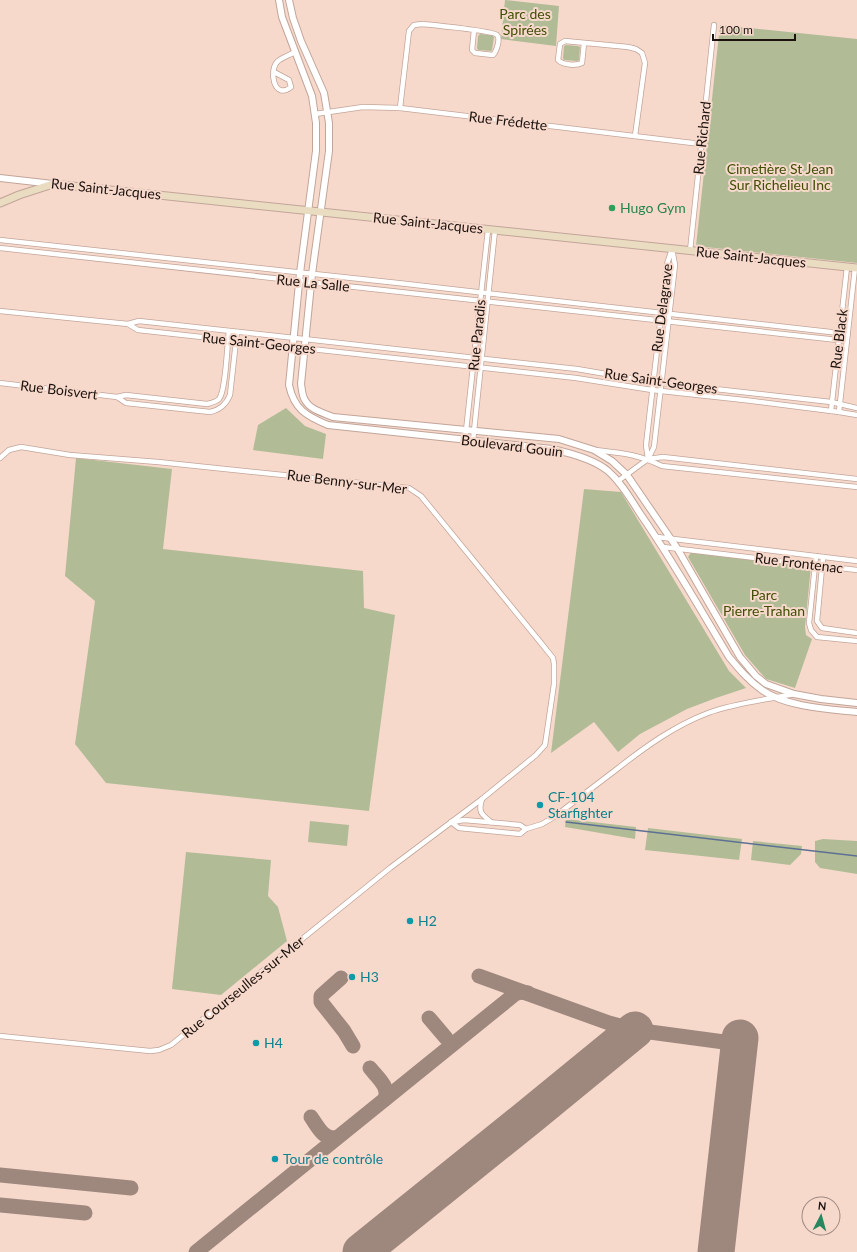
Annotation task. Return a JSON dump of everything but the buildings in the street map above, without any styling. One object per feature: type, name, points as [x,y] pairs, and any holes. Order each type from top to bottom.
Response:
[{"type":"main road","name":"Rue Saint-Jacques","points":[[53,184],[856,268]]},
{"type":"main road","points":[[0,204],[19,195],[53,184]]},
{"type":"street","name":"Boulevard Gouin","points":[[279,0],[282,17],[312,96],[316,123],[316,151],[300,273],[289,385],[291,396],[301,410],[312,418],[328,425],[552,449],[588,460],[607,470],[618,481],[657,537],[729,657],[744,675],[762,690],[775,698],[820,708],[857,712]]},
{"type":"street","name":"Boulevard Gouin","points":[[289,0],[293,18],[301,41],[324,93],[329,123],[329,151],[312,274],[301,384],[304,400],[316,410],[333,417],[559,439],[594,450],[612,461],[627,475],[677,548],[740,657],[756,676],[766,684],[794,694],[857,703]]},
{"type":"street","points":[[400,108],[409,31],[414,25],[422,24],[494,32],[498,38],[496,52],[493,55],[475,53],[472,50],[474,30]]},
{"type":"street","name":"Rue Richard","points":[[690,251],[714,25]]},
{"type":"street","points":[[584,42],[582,63],[578,65],[561,63],[558,60],[560,44],[565,41],[584,42],[628,47],[636,49],[642,53],[645,63],[635,136]]},
{"type":"street","points":[[274,72],[275,65],[278,60],[295,52]]},
{"type":"street","name":"Rue Frédette","points":[[315,114],[327,111],[363,107],[400,108],[701,144]]},
{"type":"street","name":"Rue Saint-Jacques","points":[[0,178],[53,184]]},
{"type":"street","name":"Rue Paradis","points":[[465,440],[481,292],[492,230]]},
{"type":"street","name":"Rue Paradis","points":[[473,441],[488,302],[492,230]]},
{"type":"street","name":"Rue La Salle","points":[[0,240],[481,292],[848,334]]},
{"type":"street","points":[[53,254],[54,247]]},
{"type":"street","name":"Rue La Salle","points":[[0,248],[847,341]]},
{"type":"street","name":"Rue Delagrave","points":[[648,459],[646,445],[666,264],[672,249]]},
{"type":"street","name":"Rue Delagrave","points":[[648,459],[654,447],[675,265],[672,249]]},
{"type":"street","points":[[143,264],[144,256]]},
{"type":"street","points":[[229,274],[230,265]]},
{"type":"street","name":"Rue Black","points":[[831,410],[847,267]]},
{"type":"street","name":"Rue Black","points":[[839,412],[856,268]]},
{"type":"street","points":[[396,292],[398,283]]},
{"type":"street","points":[[575,311],[576,303]]},
{"type":"street","name":"Rue Saint-Georges","points":[[0,311],[128,324],[139,321],[482,360],[577,369],[653,382],[832,402],[857,408]]},
{"type":"street","points":[[755,331],[756,323]]},
{"type":"street","name":"Rue Saint-Georges","points":[[128,324],[138,330],[576,378],[652,390],[831,410],[857,415]]},
{"type":"street","points":[[802,329],[802,336]]},
{"type":"street","points":[[229,331],[224,381],[221,396],[218,401],[223,406],[230,395],[237,332]]},
{"type":"street","points":[[392,350],[392,358]]},
{"type":"street","points":[[576,378],[577,369]]},
{"type":"street","name":"Rue Boisvert","points":[[0,383],[117,397],[126,395],[207,404],[218,401]]},
{"type":"street","points":[[744,400],[745,392]]},
{"type":"street","name":"Rue Boisvert","points":[[117,397],[126,403],[210,412],[218,410],[223,406]]},
{"type":"street","points":[[312,418],[316,410]]},
{"type":"street","points":[[348,428],[349,419]]},
{"type":"street","points":[[552,449],[553,439]]},
{"type":"street","name":"Rue Benny-sur-Mer","points":[[0,458],[10,450],[21,447],[70,455],[158,462],[394,486],[409,488],[421,496],[541,643],[552,658],[554,664],[554,684],[545,745],[536,755],[451,822]]},
{"type":"street","points":[[594,450],[634,455],[648,459],[662,466],[857,487]]},
{"type":"street","points":[[618,481],[648,459],[663,457],[857,479]]},
{"type":"street","points":[[738,474],[739,466]]},
{"type":"street","points":[[829,484],[830,476]]},
{"type":"street","name":"Rue Frontenac","points":[[657,537],[857,561]]},
{"type":"street","name":"Rue Frontenac","points":[[663,547],[857,570]]},
{"type":"street","name":"Rue Frontenac","points":[[741,556],[742,547]]},
{"type":"street","points":[[816,556],[809,623],[811,630],[817,636],[857,641]]},
{"type":"street","points":[[823,557],[817,621],[820,626],[826,629],[857,633]]},
{"type":"street","points":[[812,632],[820,626]]},
{"type":"street","points":[[451,822],[459,828],[520,834],[526,829],[542,824],[554,817],[639,752],[660,737],[683,724],[708,713],[730,707],[794,694]]},
{"type":"street","points":[[820,708],[821,699]]},
{"type":"street","points":[[482,799],[480,811],[483,816],[493,823]]},
{"type":"street","points":[[451,822],[464,820],[520,825],[526,829]]},
{"type":"street","name":"Rue Courseulles-sur-Mer","points":[[0,1036],[150,1051],[159,1050],[171,1045],[390,868],[451,822]]},
{"type":"street","points":[[498,832],[499,824]]},
{"type":"green space","name":"Parc des Spirées","points":[[505,0],[559,6],[556,46],[501,39]]},
{"type":"green space","name":"Cimetière St Jean Sur Richelieu Inc","points":[[720,25],[857,39],[857,263],[696,246]]},
{"type":"green space","points":[[480,34],[492,35],[494,37],[491,51],[478,50],[478,36]]},
{"type":"green space","points":[[564,46],[580,47],[579,60],[564,60]]},
{"type":"green space","points":[[286,408],[305,426],[326,434],[323,459],[253,450],[258,425]]},
{"type":"green space","points":[[76,458],[172,469],[163,549],[363,571],[364,608],[395,615],[369,811],[106,783],[75,744],[95,601],[65,576]]},
{"type":"green space","points":[[584,489],[621,492],[729,671],[746,688],[687,709],[640,734],[618,752],[594,722],[551,753]]},
{"type":"green space","name":"Parc Pierre-Trahan","points":[[693,549],[811,566],[805,627],[806,635],[812,639],[795,688],[766,679],[745,655],[688,557]]},
{"type":"green space","points":[[566,819],[636,827],[635,839],[565,827]]},
{"type":"green space","points":[[310,821],[349,825],[347,846],[308,842]]},
{"type":"green space","points":[[648,828],[742,839],[739,860],[645,850]]},
{"type":"green space","points":[[823,839],[857,841],[857,874],[820,868],[815,862],[815,841]]},
{"type":"green space","points":[[753,841],[802,846],[801,854],[790,865],[751,860]]},
{"type":"green space","points":[[186,852],[271,860],[268,896],[278,907],[287,941],[221,995],[172,989]]},
{"type":"waterway","points":[[566,822],[857,856]]},
{"type":"taxiway","points":[[479,976],[609,1023],[635,1030],[739,1044]]},
{"type":"taxiway","points":[[341,978],[321,996],[321,1002],[344,1031],[353,1046]]},
{"type":"taxiway","points":[[196,1252],[515,994],[521,992],[528,993]]},
{"type":"taxiway","points":[[429,1018],[446,1038]]},
{"type":"taxiway","points":[[370,1068],[386,1090],[385,1099]]},
{"type":"taxiway","points":[[311,1117],[324,1134],[328,1137],[336,1138]]},
{"type":"taxiway","points":[[0,1175],[131,1188]]},
{"type":"taxiway","points":[[0,1205],[85,1213]]},
{"type":"runway","points":[[361,1252],[635,1030]]},
{"type":"runway","points":[[716,1252],[740,1038]]},
{"type":"place","name":"Hugo Gym","points":[[612,208]]},
{"type":"place","name":"CF-104 Starfighter","points":[[540,805]]},
{"type":"place","name":"H2","points":[[410,921]]},
{"type":"place","name":"H3","points":[[352,977]]},
{"type":"place","name":"H4","points":[[256,1043]]},
{"type":"place","name":"Tour de contrôle","points":[[275,1159]]}]
